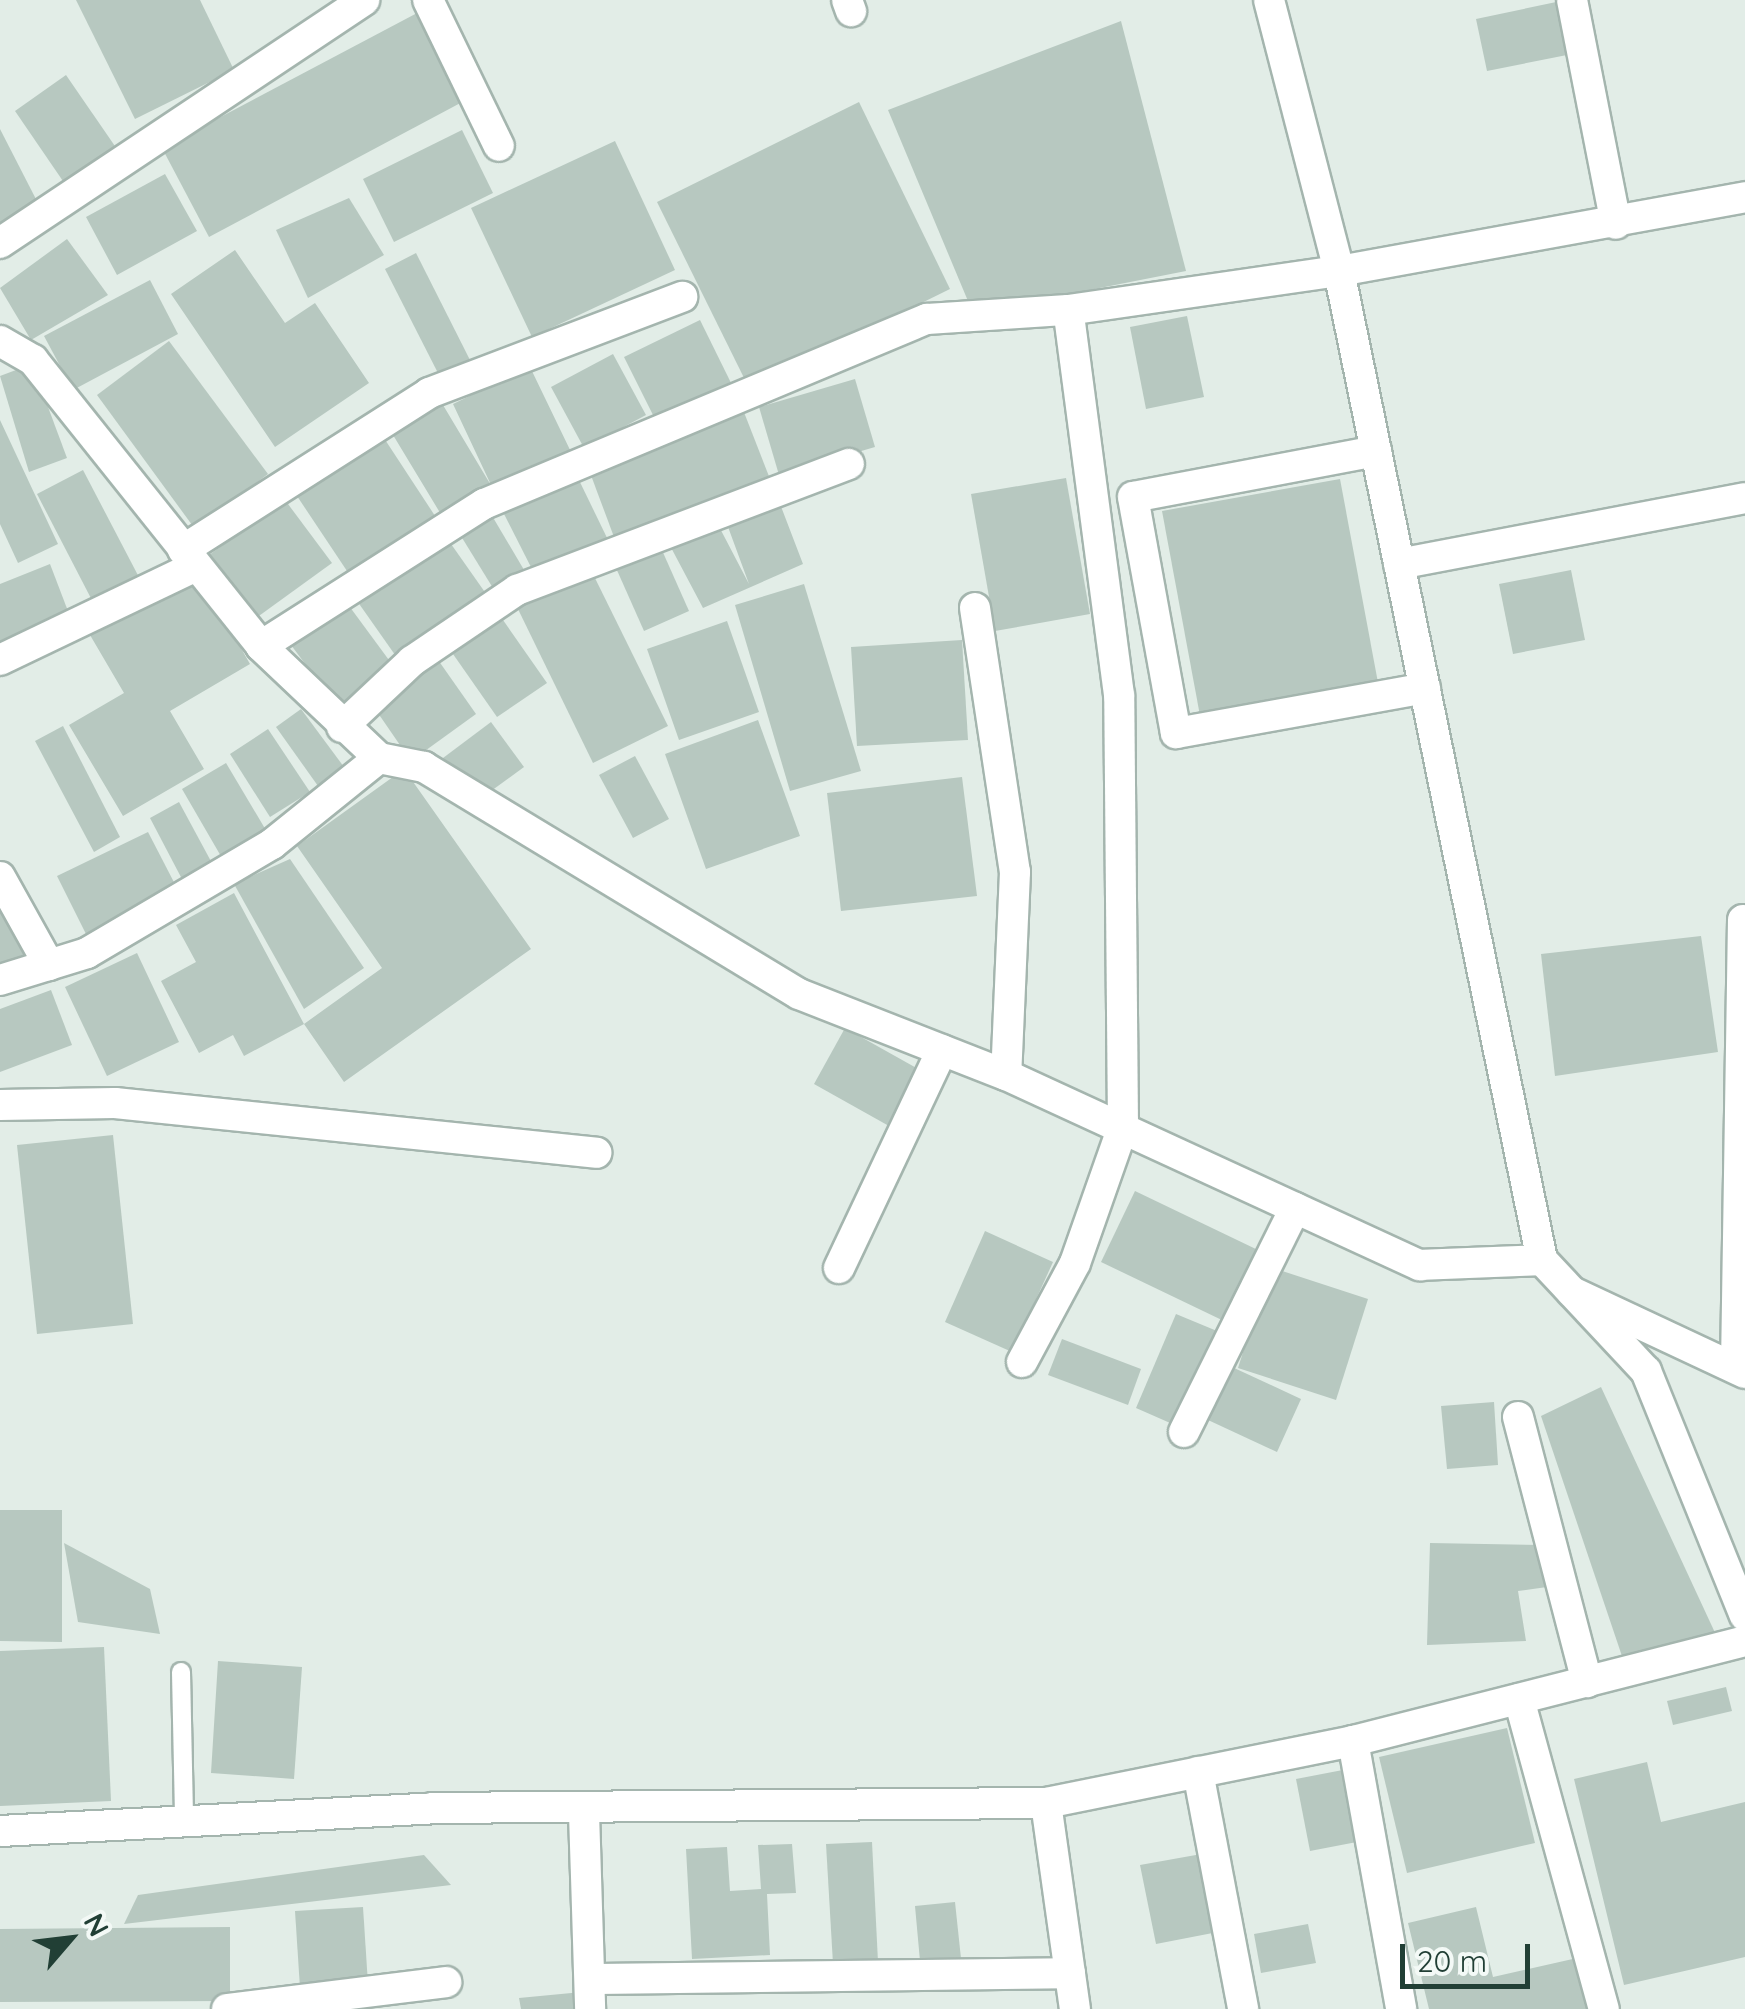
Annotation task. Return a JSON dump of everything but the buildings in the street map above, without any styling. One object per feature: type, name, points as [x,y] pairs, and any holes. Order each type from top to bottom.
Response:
[{"type":"street","points":[[0,242],[364,0]]},
{"type":"street","points":[[428,0],[499,146]]},
{"type":"street","points":[[1269,0],[1339,271],[1542,1260],[1646,1371],[1745,1616]]},
{"type":"street","points":[[1572,0],[1616,224]]},
{"type":"street","points":[[262,646],[484,504],[927,319],[1068,310],[1339,271],[1616,224],[1745,197]]},
{"type":"street","points":[[0,660],[190,558],[428,393],[682,297]]},
{"type":"street","points":[[1022,1362],[1075,1263],[1123,1127],[1119,695],[1068,310]]},
{"type":"street","points":[[0,342],[33,360],[262,646],[342,728],[380,758],[424,767],[799,994],[1006,1075],[1420,1265],[1542,1260]]},
{"type":"street","points":[[1376,451],[1132,497],[1176,733],[1425,688]]},
{"type":"street","points":[[342,728],[412,661],[516,590],[849,464]]},
{"type":"street","points":[[1400,564],[1744,498]]},
{"type":"street","points":[[975,608],[1015,872],[1006,1075]]},
{"type":"street","points":[[0,980],[88,953],[272,844],[380,758]]},
{"type":"street","points":[[0,877],[49,965]]},
{"type":"street","points":[[1572,1292],[1742,1366],[1742,920]]},
{"type":"street","points":[[839,1268],[942,1050]]},
{"type":"street","points":[[0,1105],[115,1103],[596,1153]]},
{"type":"street","points":[[1184,1432],[1295,1208]]},
{"type":"street","points":[[1518,1416],[1587,1682]]},
{"type":"street","points":[[0,1832],[432,1808],[584,1813],[1046,1802],[1353,1741],[1745,1642]]},
{"type":"street","points":[[1519,1699],[1604,2009]]},
{"type":"street","points":[[1353,1741],[1401,2009]]},
{"type":"street","points":[[1198,1772],[1243,2009]]},
{"type":"street","points":[[1046,1802],[1075,2009]]},
{"type":"street","points":[[584,1813],[590,1994],[1070,1973]]},
{"type":"street","points":[[227,2009],[446,1982]]},
{"type":"lane","points":[[180,1672],[184,1822]]}]
